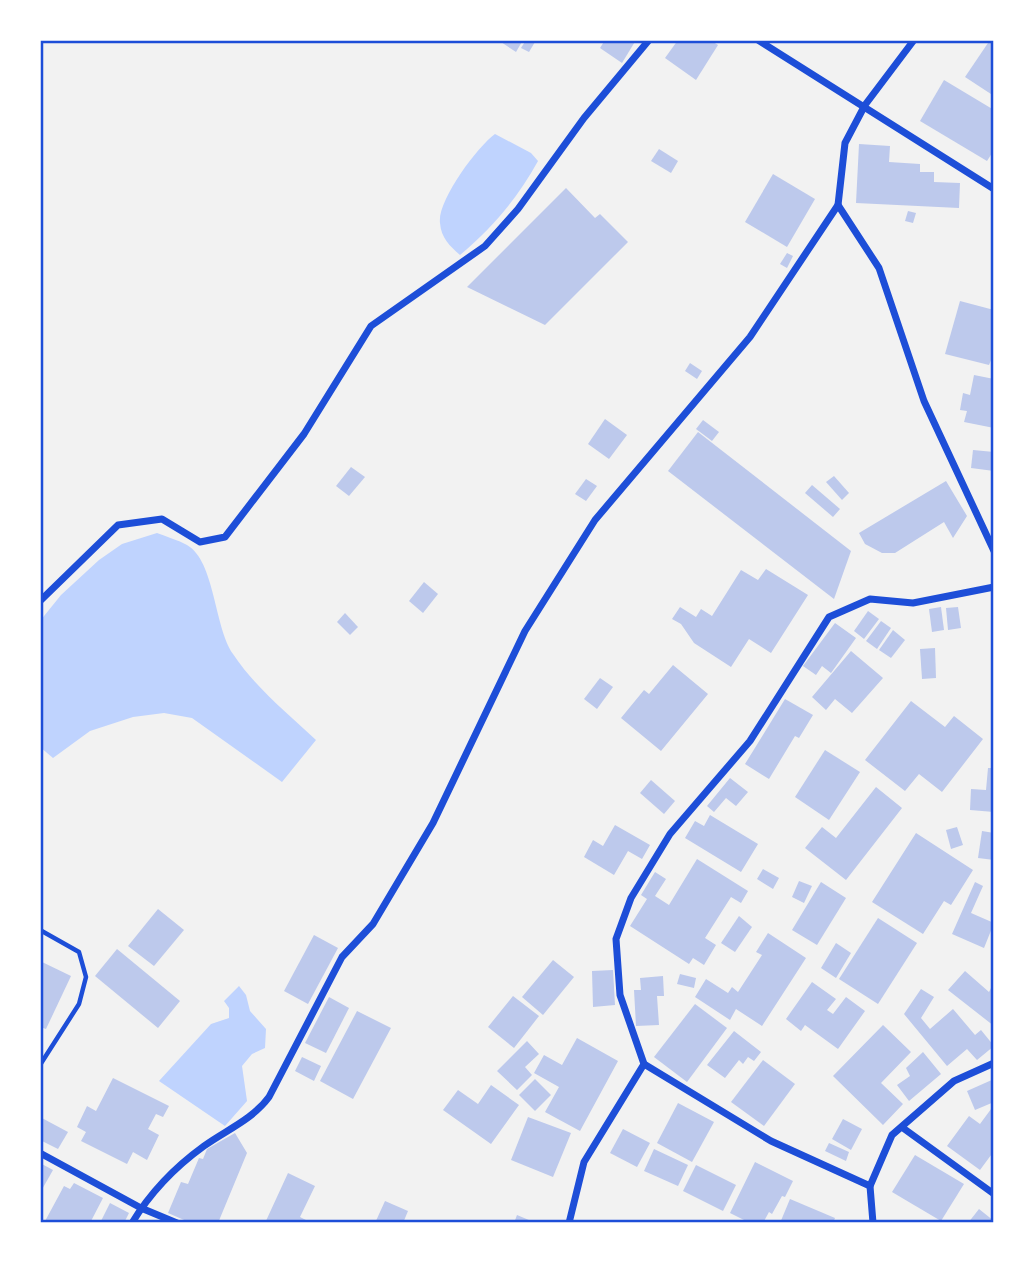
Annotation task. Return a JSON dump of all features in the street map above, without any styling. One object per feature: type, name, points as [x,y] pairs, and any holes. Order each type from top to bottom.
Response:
[{"type":"street","points":[[40,601],[118,525],[162,519],[200,542],[225,537],[304,434],[371,326],[485,246],[519,209],[584,118],[649,40]]},
{"type":"street","points":[[758,40],[865,105],[994,189]]},
{"type":"street","points":[[132,1223],[141,1208],[172,1172],[204,1146],[259,1111],[269,1097],[341,957],[373,924],[433,823],[525,631],[595,520],[750,337],[838,205],[845,144],[865,105],[914,40]]},
{"type":"street","points":[[838,205],[879,268],[924,401],[994,551]]},
{"type":"street","points":[[870,1186],[771,1141],[643,1064],[620,995],[616,939],[631,898],[670,834],[750,741],[829,617],[870,599],[913,603],[994,587]]},
{"type":"street","points":[[873,1223],[870,1186],[892,1135],[954,1081],[994,1063]]},
{"type":"street","points":[[569,1223],[584,1162],[643,1064]]},
{"type":"street","points":[[903,1128],[994,1194]]},
{"type":"street","points":[[40,1153],[141,1208],[177,1223]]},
{"type":"path","points":[[40,930],[79,952],[86,977],[79,1004],[40,1065]]},
{"type":"water","points":[[495,134],[531,153],[538,161],[504,212],[460,255],[442,233],[441,213],[460,175],[478,150]]},
{"type":"water","points":[[157,533],[184,543],[196,553],[209,579],[222,627],[233,654],[261,689],[316,740],[282,782],[192,718],[164,713],[133,717],[90,731],[53,758],[40,747],[40,621],[61,595],[99,560],[122,544]]},
{"type":"water","points":[[239,986],[246,995],[250,1011],[266,1029],[265,1048],[252,1054],[242,1066],[247,1101],[225,1126],[159,1081],[211,1024],[229,1018],[229,1008],[224,1001]]},
{"type":"building","points":[[498,40],[523,40],[516,52]]},
{"type":"building","points":[[526,40],[535,42],[529,52],[521,48]]},
{"type":"building","points":[[605,40],[636,40],[622,63],[600,48]]},
{"type":"building","points":[[678,40],[710,40],[718,45],[696,80],[665,58]]},
{"type":"building","points":[[990,40],[994,40],[994,96],[965,77]]},
{"type":"building","points":[[944,80],[994,110],[994,150],[987,161],[920,121]]},
{"type":"building","points":[[859,144],[890,146],[889,162],[920,164],[920,172],[934,172],[934,182],[960,183],[959,208],[856,203]]},
{"type":"building","points":[[659,149],[678,161],[671,173],[651,161]]},
{"type":"building","points":[[773,174],[815,199],[787,247],[745,222]]},
{"type":"building","points":[[566,188],[595,218],[600,214],[628,242],[545,325],[467,287]]},
{"type":"building","points":[[908,211],[916,213],[913,223],[905,221]]},
{"type":"building","points":[[787,253],[793,256],[787,268],[780,264]]},
{"type":"building","points":[[960,301],[994,310],[994,353],[989,365],[945,354]]},
{"type":"building","points":[[690,363],[702,371],[697,379],[685,371]]},
{"type":"building","points":[[974,375],[994,379],[994,428],[964,422],[967,411],[960,410],[963,393],[970,395]]},
{"type":"building","points":[[605,419],[627,435],[609,459],[588,444]]},
{"type":"building","points":[[703,420],[719,432],[712,441],[696,429]]},
{"type":"building","points":[[698,432],[851,551],[834,599],[668,471]]},
{"type":"building","points":[[973,450],[994,452],[994,471],[971,468]]},
{"type":"building","points":[[351,467],[365,477],[349,496],[336,486]]},
{"type":"building","points":[[834,476],[849,493],[842,500],[826,482]]},
{"type":"building","points":[[586,479],[597,486],[586,501],[575,494]]},
{"type":"building","points":[[946,481],[967,516],[953,538],[944,522],[895,553],[882,553],[865,544],[859,533]]},
{"type":"building","points":[[812,485],[840,509],[833,517],[805,493]]},
{"type":"building","points":[[766,569],[808,595],[771,653],[749,639],[731,667],[694,643],[681,624],[672,619],[680,607],[696,617],[701,609],[712,616],[741,570],[758,580]]},
{"type":"building","points":[[424,582],[438,594],[423,613],[409,601]]},
{"type":"building","points":[[941,607],[944,630],[932,632],[929,609]]},
{"type":"building","points":[[958,607],[961,628],[948,630],[946,608]]},
{"type":"building","points":[[868,611],[879,619],[864,639],[854,631]]},
{"type":"building","points":[[345,613],[358,627],[350,635],[337,622]]},
{"type":"building","points":[[881,621],[891,628],[877,649],[866,641]]},
{"type":"building","points":[[835,623],[856,638],[831,673],[822,666],[816,675],[803,666]]},
{"type":"building","points":[[893,630],[905,640],[891,658],[879,650]]},
{"type":"building","points":[[935,648],[936,678],[922,679],[920,649]]},
{"type":"building","points":[[851,651],[883,678],[852,713],[835,699],[826,710],[812,697]]},
{"type":"building","points":[[673,665],[708,694],[661,751],[621,718],[644,690],[649,694]]},
{"type":"building","points":[[600,678],[613,687],[597,709],[584,699]]},
{"type":"building","points":[[785,699],[813,715],[799,738],[795,736],[769,779],[745,764]]},
{"type":"building","points":[[911,701],[945,727],[954,716],[983,739],[942,792],[919,774],[905,791],[865,760]]},
{"type":"building","points":[[825,750],[860,772],[829,820],[795,797]]},
{"type":"building","points":[[988,768],[994,768],[994,812],[970,810],[971,789],[986,790]]},
{"type":"building","points":[[730,778],[748,792],[736,806],[726,798],[714,812],[707,806]]},
{"type":"building","points":[[651,780],[675,801],[664,814],[640,793]]},
{"type":"building","points":[[876,787],[902,808],[846,880],[805,848],[822,827],[836,838]]},
{"type":"building","points":[[710,815],[758,844],[741,872],[685,838],[695,821],[704,826]]},
{"type":"building","points":[[615,825],[650,845],[642,859],[628,851],[614,875],[584,857],[593,840],[603,846]]},
{"type":"building","points":[[957,827],[963,845],[951,849],[946,830]]},
{"type":"building","points":[[982,831],[994,833],[994,860],[978,858]]},
{"type":"building","points":[[916,833],[973,870],[951,905],[944,901],[923,934],[872,902]]},
{"type":"building","points":[[697,859],[748,891],[741,903],[731,897],[705,938],[716,945],[704,965],[693,958],[689,964],[630,926],[647,899],[641,895],[655,872],[666,879],[655,896],[669,905]]},
{"type":"building","points":[[763,869],[779,878],[773,889],[757,879]]},
{"type":"building","points":[[799,881],[812,886],[804,903],[792,897]]},
{"type":"building","points":[[821,882],[846,898],[817,945],[792,930]]},
{"type":"building","points":[[975,882],[983,886],[971,913],[994,923],[984,948],[952,934]]},
{"type":"building","points":[[158,909],[184,930],[154,966],[128,946]]},
{"type":"building","points":[[739,916],[752,927],[735,952],[721,943]]},
{"type":"building","points":[[878,918],[917,943],[878,1004],[839,979]]},
{"type":"building","points":[[768,933],[806,958],[762,1026],[736,1009],[730,1020],[695,997],[706,979],[728,993],[732,987],[738,992],[762,955],[756,952]]},
{"type":"building","points":[[314,935],[338,948],[308,1004],[284,991]]},
{"type":"building","points":[[836,943],[851,953],[836,978],[821,968]]},
{"type":"building","points":[[117,949],[180,1001],[158,1028],[95,976]]},
{"type":"building","points":[[553,960],[574,977],[543,1015],[522,997]]},
{"type":"building","points":[[40,961],[71,976],[46,1029],[40,1027]]},
{"type":"building","points":[[613,970],[615,1005],[593,1007],[592,971]]},
{"type":"building","points":[[965,971],[989,992],[994,982],[994,1026],[948,990]]},
{"type":"building","points":[[680,974],[696,978],[694,988],[677,984]]},
{"type":"building","points":[[663,976],[664,996],[657,996],[659,1025],[636,1026],[634,990],[641,990],[640,978]]},
{"type":"building","points":[[812,982],[836,999],[827,1010],[833,1014],[846,997],[865,1011],[838,1049],[805,1025],[801,1031],[786,1019]]},
{"type":"building","points":[[921,989],[934,997],[921,1018],[930,1029],[953,1009],[975,1035],[981,1030],[994,1046],[977,1060],[967,1049],[947,1066],[904,1014]]},
{"type":"building","points":[[513,996],[539,1016],[514,1048],[488,1027]]},
{"type":"building","points":[[329,997],[349,1008],[326,1053],[305,1043]]},
{"type":"building","points":[[695,1004],[727,1028],[687,1082],[654,1057]]},
{"type":"building","points":[[357,1011],[391,1028],[353,1099],[320,1081]]},
{"type":"building","points":[[883,1025],[911,1052],[881,1083],[903,1104],[883,1125],[833,1076]]},
{"type":"building","points":[[734,1031],[761,1052],[754,1061],[748,1057],[743,1064],[739,1060],[725,1078],[707,1065]]},
{"type":"building","points":[[577,1038],[618,1061],[580,1131],[545,1112],[559,1087],[534,1073],[544,1055],[562,1065]]},
{"type":"building","points":[[527,1041],[539,1054],[525,1067],[532,1075],[517,1090],[497,1071]]},
{"type":"building","points":[[923,1052],[941,1074],[909,1101],[897,1085],[910,1076],[906,1068]]},
{"type":"building","points":[[302,1057],[321,1066],[314,1081],[295,1071]]},
{"type":"building","points":[[763,1060],[795,1084],[764,1126],[731,1102]]},
{"type":"building","points":[[113,1078],[169,1106],[163,1117],[156,1114],[148,1129],[159,1135],[147,1160],[133,1152],[127,1164],[81,1141],[86,1132],[77,1127],[87,1106],[96,1111]]},
{"type":"building","points":[[535,1079],[551,1095],[535,1111],[519,1095]]},
{"type":"building","points":[[994,1079],[994,1102],[975,1110],[967,1091]]},
{"type":"building","points":[[491,1085],[519,1105],[491,1144],[443,1110],[458,1090],[478,1104]]},
{"type":"building","points":[[678,1103],[714,1122],[692,1162],[657,1143]]},
{"type":"building","points":[[994,1105],[994,1151],[980,1170],[947,1146],[969,1116],[980,1124]]},
{"type":"building","points":[[40,1117],[68,1132],[58,1149],[40,1140]]},
{"type":"building","points":[[528,1117],[571,1133],[553,1177],[511,1160]]},
{"type":"building","points":[[843,1119],[862,1129],[851,1150],[832,1139]]},
{"type":"building","points":[[623,1129],[650,1143],[637,1167],[610,1153]]},
{"type":"building","points":[[235,1133],[247,1153],[218,1223],[191,1223],[168,1213],[181,1182],[188,1184],[199,1158],[203,1159],[207,1149]]},
{"type":"building","points":[[829,1143],[849,1152],[846,1161],[825,1151]]},
{"type":"building","points":[[654,1149],[688,1165],[678,1186],[644,1171]]},
{"type":"building","points":[[915,1155],[964,1184],[941,1221],[892,1192]]},
{"type":"building","points":[[755,1162],[793,1181],[785,1197],[782,1196],[772,1214],[769,1212],[763,1223],[750,1223],[730,1213]]},
{"type":"building","points":[[40,1163],[53,1170],[40,1193]]},
{"type":"building","points":[[696,1165],[736,1185],[723,1211],[683,1191]]},
{"type":"building","points":[[288,1173],[315,1186],[300,1217],[312,1223],[265,1223]]},
{"type":"building","points":[[74,1183],[103,1198],[90,1223],[44,1223],[64,1186],[70,1189]]},
{"type":"building","points":[[790,1199],[835,1218],[833,1223],[780,1223]]},
{"type":"building","points":[[385,1201],[408,1211],[403,1223],[375,1223]]},
{"type":"building","points":[[110,1203],[129,1213],[124,1223],[100,1223]]},
{"type":"building","points":[[979,1209],[994,1221],[994,1223],[968,1223]]},
{"type":"building","points":[[517,1215],[536,1223],[514,1223]]}]
